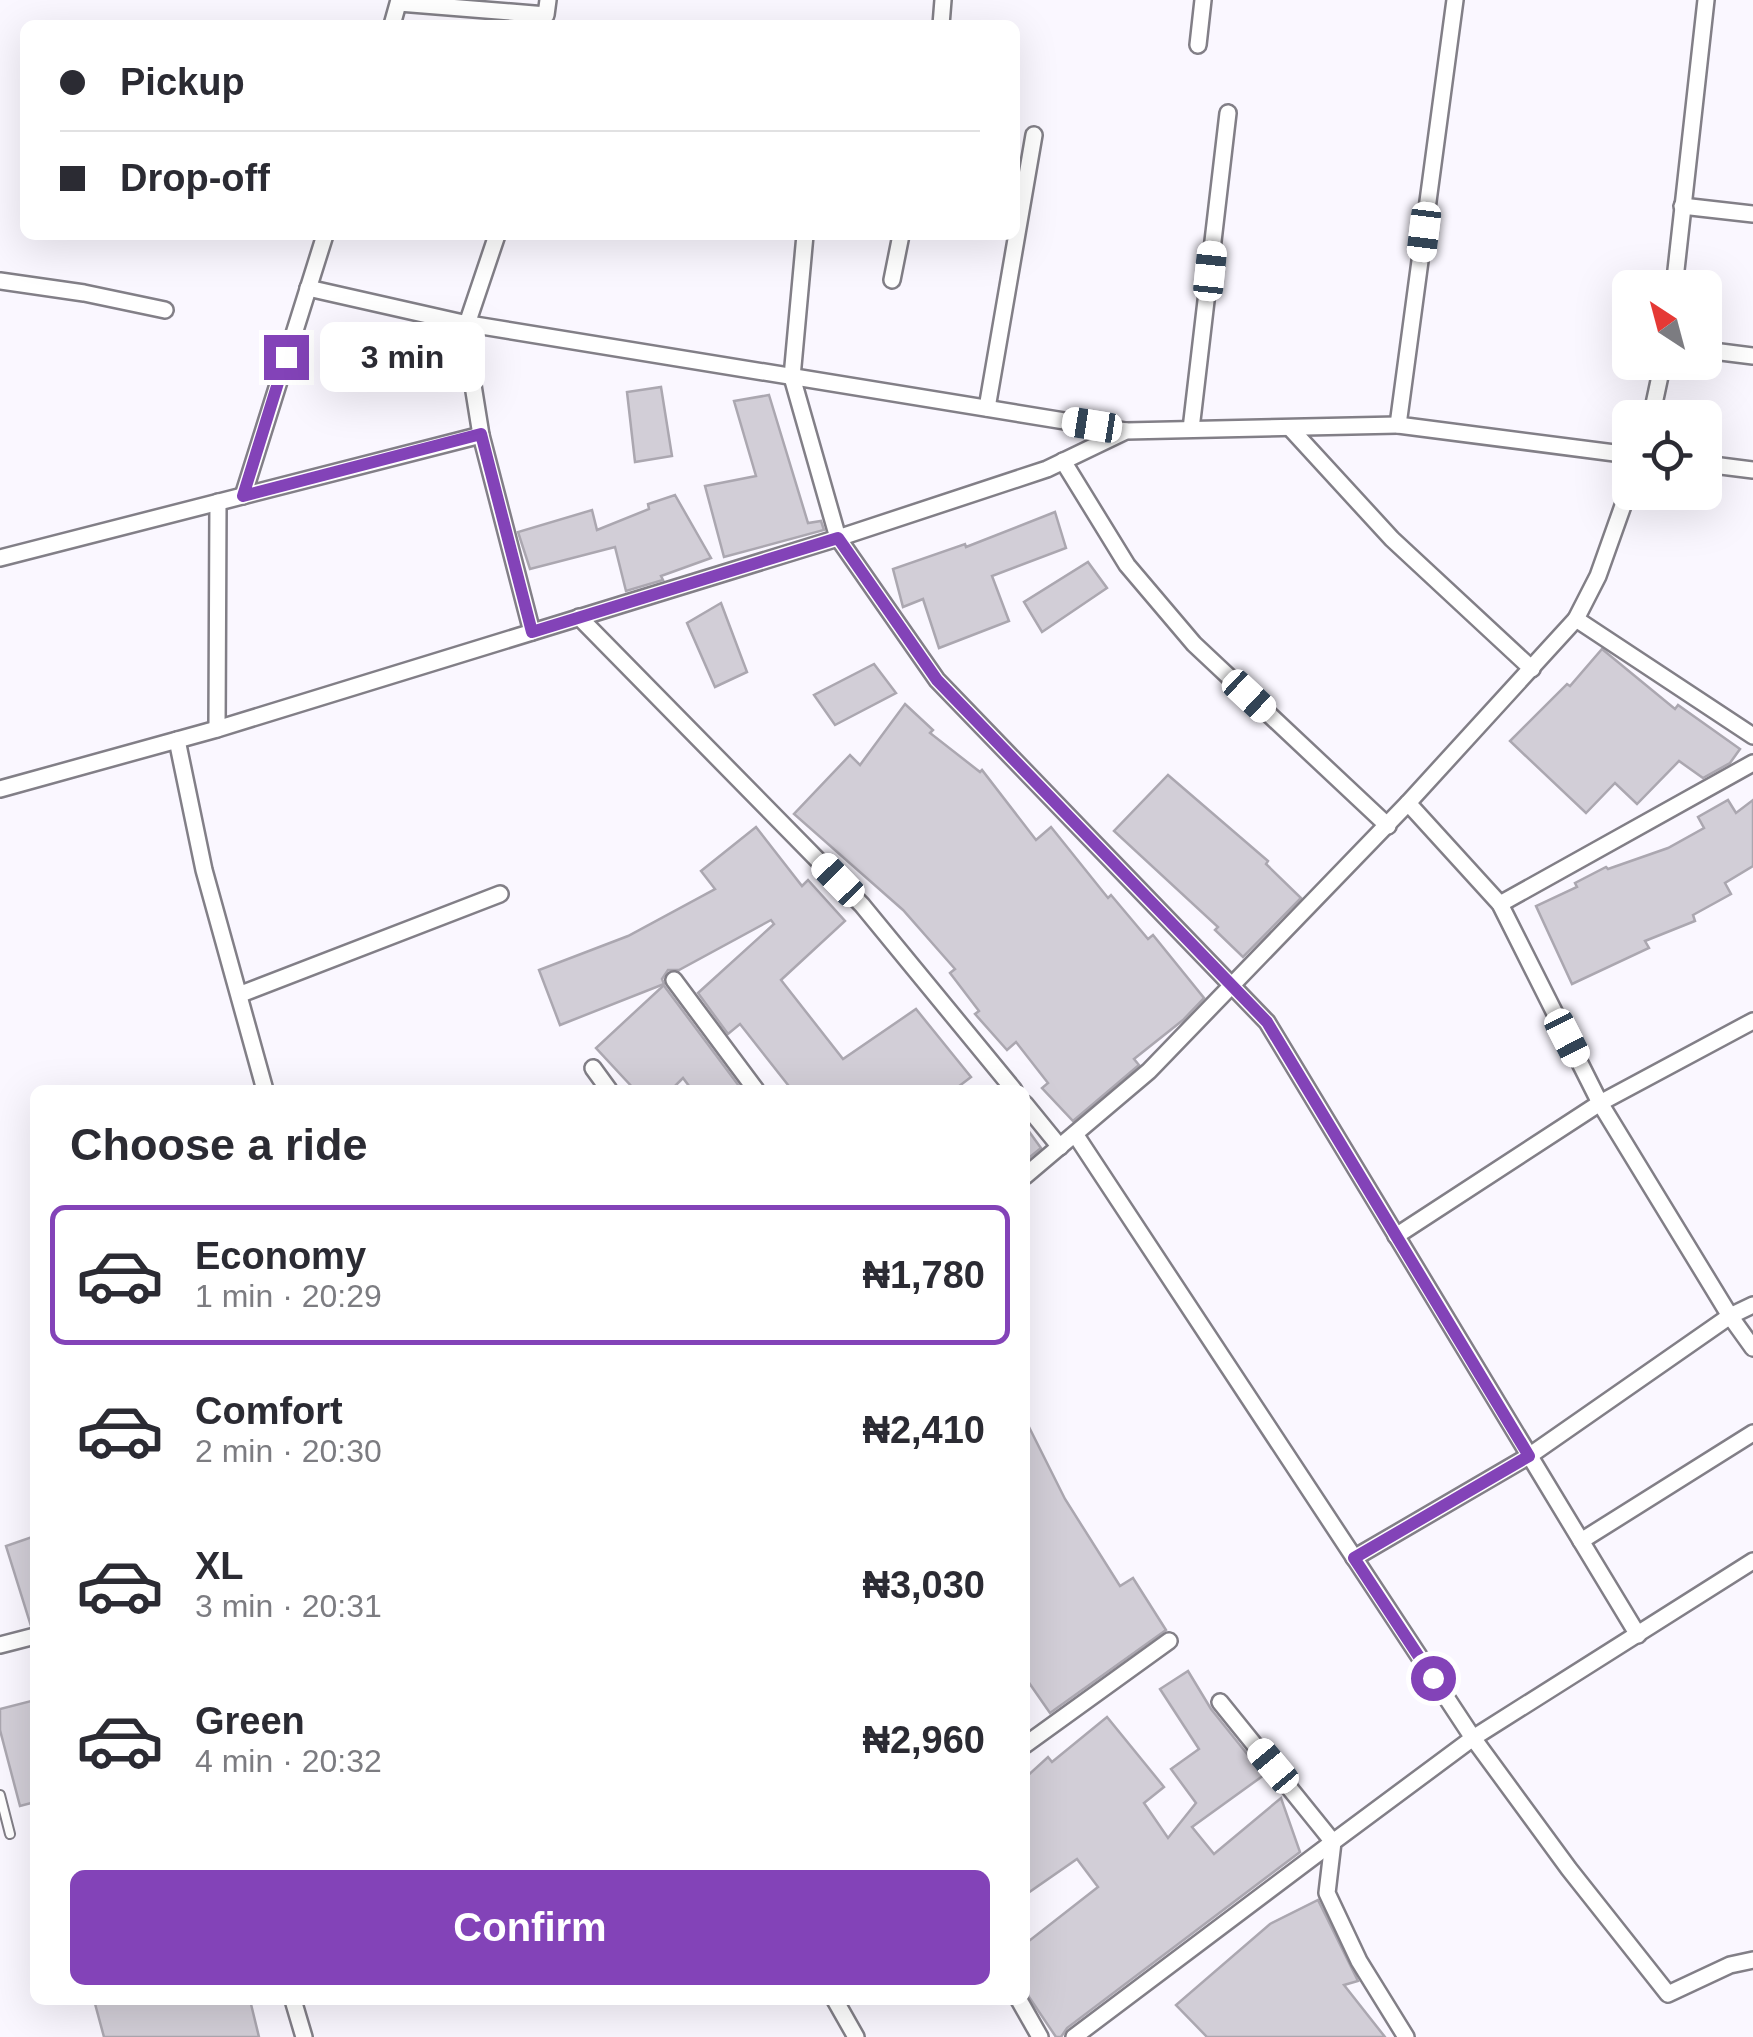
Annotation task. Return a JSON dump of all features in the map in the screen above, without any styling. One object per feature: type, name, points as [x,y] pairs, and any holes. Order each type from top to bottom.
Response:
[{"type":"street","points":[[399,2],[546,15],[548,0]]},
{"type":"street","points":[[1198,45],[1203,0]]},
{"type":"street","points":[[1398,425],[1455,0]]},
{"type":"street","points":[[1676,270],[1706,0]]},
{"type":"street","points":[[1191,429],[1228,112]]},
{"type":"street","points":[[1020,217],[1034,136]]},
{"type":"street","points":[[1682,206],[1753,214]]},
{"type":"street","points":[[243,496],[323,240]]},
{"type":"street","points":[[495,240],[465,323],[481,434],[532,632]]},
{"type":"street","points":[[805,240],[792,377],[838,538],[937,680],[1267,1022],[1638,1635]]},
{"type":"street","points":[[892,280],[900,240]]},
{"type":"street","points":[[987,408],[1016,240]]},
{"type":"street","points":[[0,282],[84,293],[165,310]]},
{"type":"street","points":[[308,288],[465,323],[1126,431],[1398,425],[1612,452]]},
{"type":"street","points":[[1722,352],[1753,356]]},
{"type":"street","points":[[1291,429],[1392,539],[1532,668]]},
{"type":"street","points":[[0,789],[218,729],[838,538],[1063,461],[1126,431]]},
{"type":"street","points":[[0,558],[481,434]]},
{"type":"street","points":[[1063,461],[1126,564],[1194,644],[1388,826]]},
{"type":"street","points":[[1722,466],[1753,470]]},
{"type":"street","points":[[218,502],[218,729]]},
{"type":"street","points":[[1030,1172],[1149,1072],[1388,826],[1576,619],[1598,576],[1621,510]]},
{"type":"street","points":[[580,617],[862,905],[1010,1085]]},
{"type":"street","points":[[1576,619],[1753,736]]},
{"type":"street","points":[[177,740],[204,870],[264,1085]]},
{"type":"street","points":[[1500,904],[1753,763]]},
{"type":"street","points":[[1408,803],[1500,904],[1600,1103],[1753,1348]]},
{"type":"street","points":[[241,994],[500,894]]},
{"type":"street","points":[[674,980],[752,1085]]},
{"type":"street","points":[[1396,1236],[1600,1103],[1753,1021]]},
{"type":"street","points":[[592,1068],[605,1085]]},
{"type":"street","points":[[1030,1110],[1060,1147]]},
{"type":"street","points":[[1075,1134],[1472,1738],[1568,1869],[1668,1994],[1730,1965],[1753,1960]]},
{"type":"street","points":[[1354,1558],[1529,1456],[1730,1316],[1753,1305]]},
{"type":"street","points":[[1581,1541],[1753,1433]]},
{"type":"street","points":[[1074,2037],[1472,1738],[1753,1560]]},
{"type":"street","points":[[0,1644],[30,1637]]},
{"type":"street","points":[[1030,1741],[1169,1641]]},
{"type":"street","points":[[1220,1702],[1332,1842],[1327,1893],[1359,1961],[1406,2037]]},
{"type":"street","points":[[294,2005],[304,2037]]},
{"type":"street","points":[[838,2005],[856,2037]]},
{"type":"street","points":[[1022,2005],[1040,2037]]},
{"type":"lane","points":[[0,1795],[10,1834]]},
{"type":"building","points":[[661,387],[672,456],[635,462],[627,392]]},
{"type":"building","points":[[769,395],[808,523],[821,521],[824,530],[724,557],[705,486],[756,476],[734,401]]},
{"type":"building","points":[[675,495],[711,558],[661,576],[663,580],[626,591],[615,547],[530,569],[518,532],[592,510],[597,530]]},
{"type":"building","points":[[1055,512],[1066,548],[992,576],[1009,621],[939,648],[923,599],[903,607],[893,569],[965,544],[966,547]]},
{"type":"building","points":[[1088,562],[1107,588],[1042,632],[1024,602]]},
{"type":"building","points":[[721,603],[747,672],[715,687],[687,623]]},
{"type":"building","points":[[1602,649],[1675,709],[1678,705],[1740,749],[1730,763],[1703,778],[1679,761],[1637,804],[1615,783],[1586,813],[1510,741],[1567,684],[1570,686]]},
{"type":"building","points":[[874,664],[896,693],[835,725],[814,695]]},
{"type":"building","points":[[905,704],[933,730],[930,733],[982,770],[1036,840],[1051,827],[1108,898],[1111,895],[1148,939],[1153,935],[1204,998],[1134,1059],[1139,1065],[1073,1121],[1042,1088],[1048,1083],[1016,1042],[1007,1050],[975,1014],[979,1011],[950,973],[955,969],[903,910],[794,814],[850,755],[860,765]]},
{"type":"building","points":[[1168,775],[1268,861],[1266,864],[1301,898],[1243,957],[1215,930],[1218,927],[1114,831]]},
{"type":"building","points":[[1728,800],[1736,813],[1753,800],[1753,866],[1725,883],[1731,894],[1693,915],[1695,921],[1645,941],[1649,948],[1572,984],[1536,906],[1577,887],[1575,883],[1606,867],[1668,848],[1704,828],[1698,817]]},
{"type":"building","points":[[756,827],[802,886],[808,880],[845,921],[781,980],[843,1059],[916,1009],[971,1077],[961,1085],[788,1085],[740,1024],[728,1034],[698,993],[774,924],[771,920],[679,970],[668,970],[662,979],[664,984],[560,1025],[539,970],[628,936],[715,889],[701,871]]},
{"type":"building","points":[[664,985],[738,1085],[688,1085],[683,1078],[676,1085],[630,1085],[596,1048]]},
{"type":"building","points":[[1030,1133],[1041,1148],[1030,1157]]},
{"type":"building","points":[[1030,1429],[1065,1499],[1120,1586],[1133,1578],[1166,1630],[1050,1713],[1030,1684]]},
{"type":"building","points":[[30,1538],[30,1623],[6,1546]]},
{"type":"building","points":[[1188,1671],[1211,1709],[1264,1775],[1192,1827],[1214,1854],[1281,1798],[1300,1852],[1067,2028],[1061,2037],[1056,2037],[1030,1998],[1030,1940],[1098,1887],[1077,1859],[1030,1892],[1030,1773],[1048,1757],[1052,1762],[1107,1717],[1164,1787],[1144,1803],[1168,1838],[1196,1803],[1171,1769],[1199,1749],[1160,1689]]},
{"type":"building","points":[[30,1701],[30,1803],[20,1806],[0,1730],[0,1709]]},
{"type":"building","points":[[1318,1900],[1358,1981],[1344,1985],[1385,2037],[1207,2037],[1176,2005],[1270,1924]]},
{"type":"building","points":[[95,2005],[251,2005],[259,2037],[104,2037]]},
{"type":"route","points":[[286,357],[243,496],[481,434],[532,632],[838,538],[937,680],[1267,1022],[1529,1456],[1354,1558],[1433,1678]]}]
